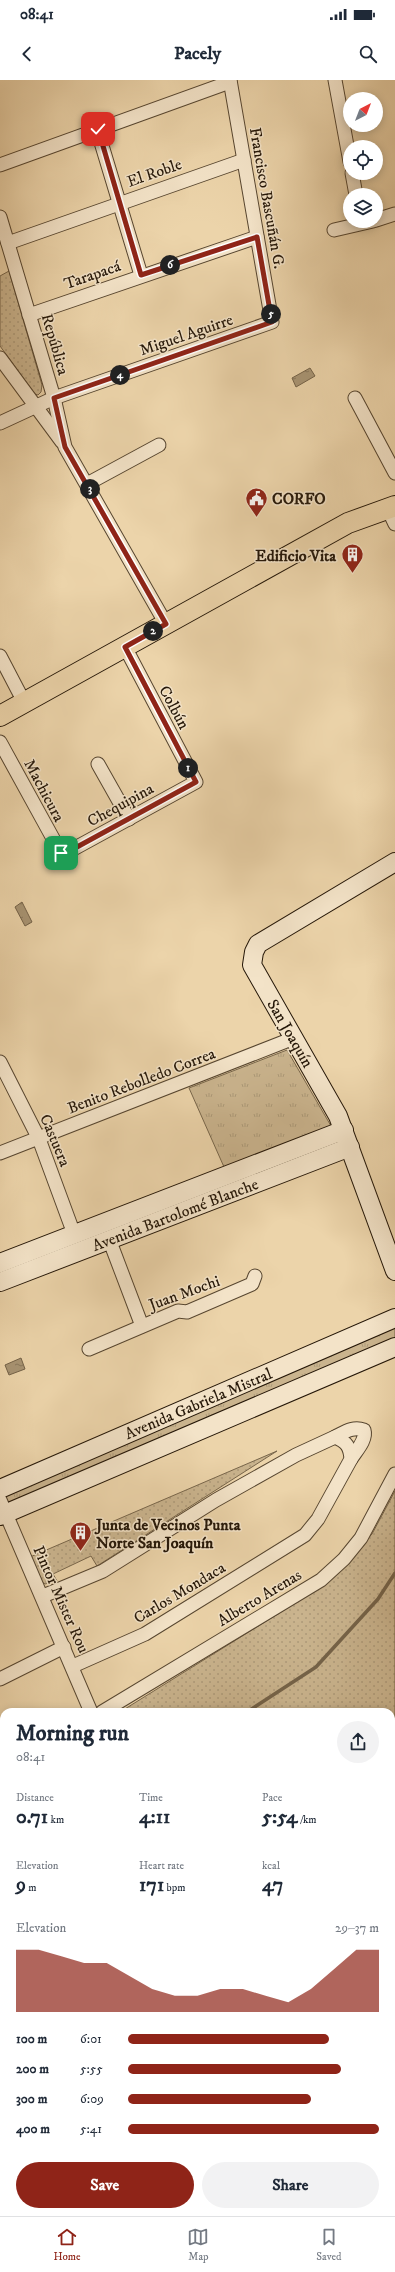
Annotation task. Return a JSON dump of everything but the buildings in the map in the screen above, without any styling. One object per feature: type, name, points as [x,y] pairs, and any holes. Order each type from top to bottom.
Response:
[{"type":"main road","points":[[0,716],[348,524],[393,513]]},
{"type":"main road","name":"San Joaquín","points":[[395,862],[258,944],[254,952],[252,966],[338,1116],[395,1271]]},
{"type":"main road","name":"Avenida Bartolomé Blanche","points":[[0,1263],[344,1130]]},
{"type":"main road","name":"Avenida Bartolomé Blanche","points":[[0,1282],[350,1147]]},
{"type":"main road","name":"Avenida Gabriela Mistral","points":[[0,1489],[395,1318]]},
{"type":"main road","name":"Avenida Gabriela Mistral","points":[[2,1510],[395,1347]]},
{"type":"street","points":[[335,80],[346,140]]},
{"type":"street","points":[[0,165],[230,81]]},
{"type":"street","name":"Francisco Bascuñán G.","points":[[230,81],[272,322]]},
{"type":"street","points":[[98,129],[141,275]]},
{"type":"street","name":"El Roble","points":[[8,243],[119,202],[244,160]]},
{"type":"street","points":[[383,218],[395,214]]},
{"type":"street","name":"República","points":[[0,217],[54,398],[65,447],[166,624]]},
{"type":"street","points":[[334,230],[343,228]]},
{"type":"street","name":"Tarapacá","points":[[29,315],[141,275],[257,237]]},
{"type":"street","name":"Miguel Aguirre","points":[[0,423],[54,398],[272,322]]},
{"type":"street","points":[[0,358],[65,447]]},
{"type":"street","points":[[354,398],[395,473]]},
{"type":"street","points":[[87,484],[159,445]]},
{"type":"street","name":"Colbún","points":[[125,647],[196,782]]},
{"type":"street","points":[[0,656],[24,702]]},
{"type":"street","name":"Machicura","points":[[0,742],[61,853]]},
{"type":"street","points":[[98,764],[129,819]]},
{"type":"street","name":"Chequipina","points":[[61,853],[66,853],[196,782]]},
{"type":"street","name":"Benito Rebolledo Correa","points":[[0,1153],[294,1038]]},
{"type":"street","name":"Castuera","points":[[0,1062],[39,1139],[74,1234]]},
{"type":"street","name":"Juan Mochi","points":[[109,1239],[142,1326]]},
{"type":"street","name":"Juan Mochi","points":[[88,1349],[178,1311],[187,1312],[252,1284],[255,1276]]},
{"type":"street","name":"Carlos Mondaca","points":[[43,1596],[103,1571],[216,1500],[296,1455],[350,1430],[358,1428],[364,1430],[365,1434],[362,1442],[318,1520],[305,1535],[145,1634],[73,1666]]},
{"type":"street","points":[[336,1437],[344,1441],[350,1449],[351,1460]]},
{"type":"street","name":"Alberto Arenas","points":[[109,1708],[321,1580],[344,1559],[361,1538],[395,1474]]},
{"type":"street","name":"Pintor Mister Rou","points":[[2,1510],[43,1596],[89,1708]]},
{"type":"street","points":[[0,1679],[64,1647]]},
{"type":"green space","points":[[9,271],[42,385],[41,392],[38,395],[35,394],[0,346],[0,276]]},
{"type":"green space","points":[[287,1050],[331,1126],[224,1167],[189,1088]]},
{"type":"green space","points":[[395,1326],[395,1338],[9,1504],[5,1495]]},
{"type":"green space","points":[[277,1451],[97,1566],[91,1556],[53,1574],[57,1581],[45,1584],[41,1581],[30,1557]]},
{"type":"green space","points":[[395,1491],[395,1708],[126,1708],[326,1584],[372,1534]]},
{"type":"water","points":[[310,368],[315,376],[296,387],[292,378]]},
{"type":"water","points":[[22,902],[32,922],[25,926],[15,907]]},
{"type":"water","points":[[21,1358],[25,1369],[9,1375],[5,1365]]},
{"type":"waterway","points":[[253,1708],[316,1667],[378,1599],[395,1573]]},
{"type":"place","name":"CORFO","points":[[256,518]]},
{"type":"place","name":"Edificio Vita","points":[[352,574]]},
{"type":"place","name":"Junta de Vecinos Punta Norte San Joaquín","points":[[81,1552]]},
{"type":"route","points":[[61,853],[66,853],[196,782],[125,647],[166,624],[65,447],[54,398],[272,322],[257,237],[141,275],[98,129]]}]
